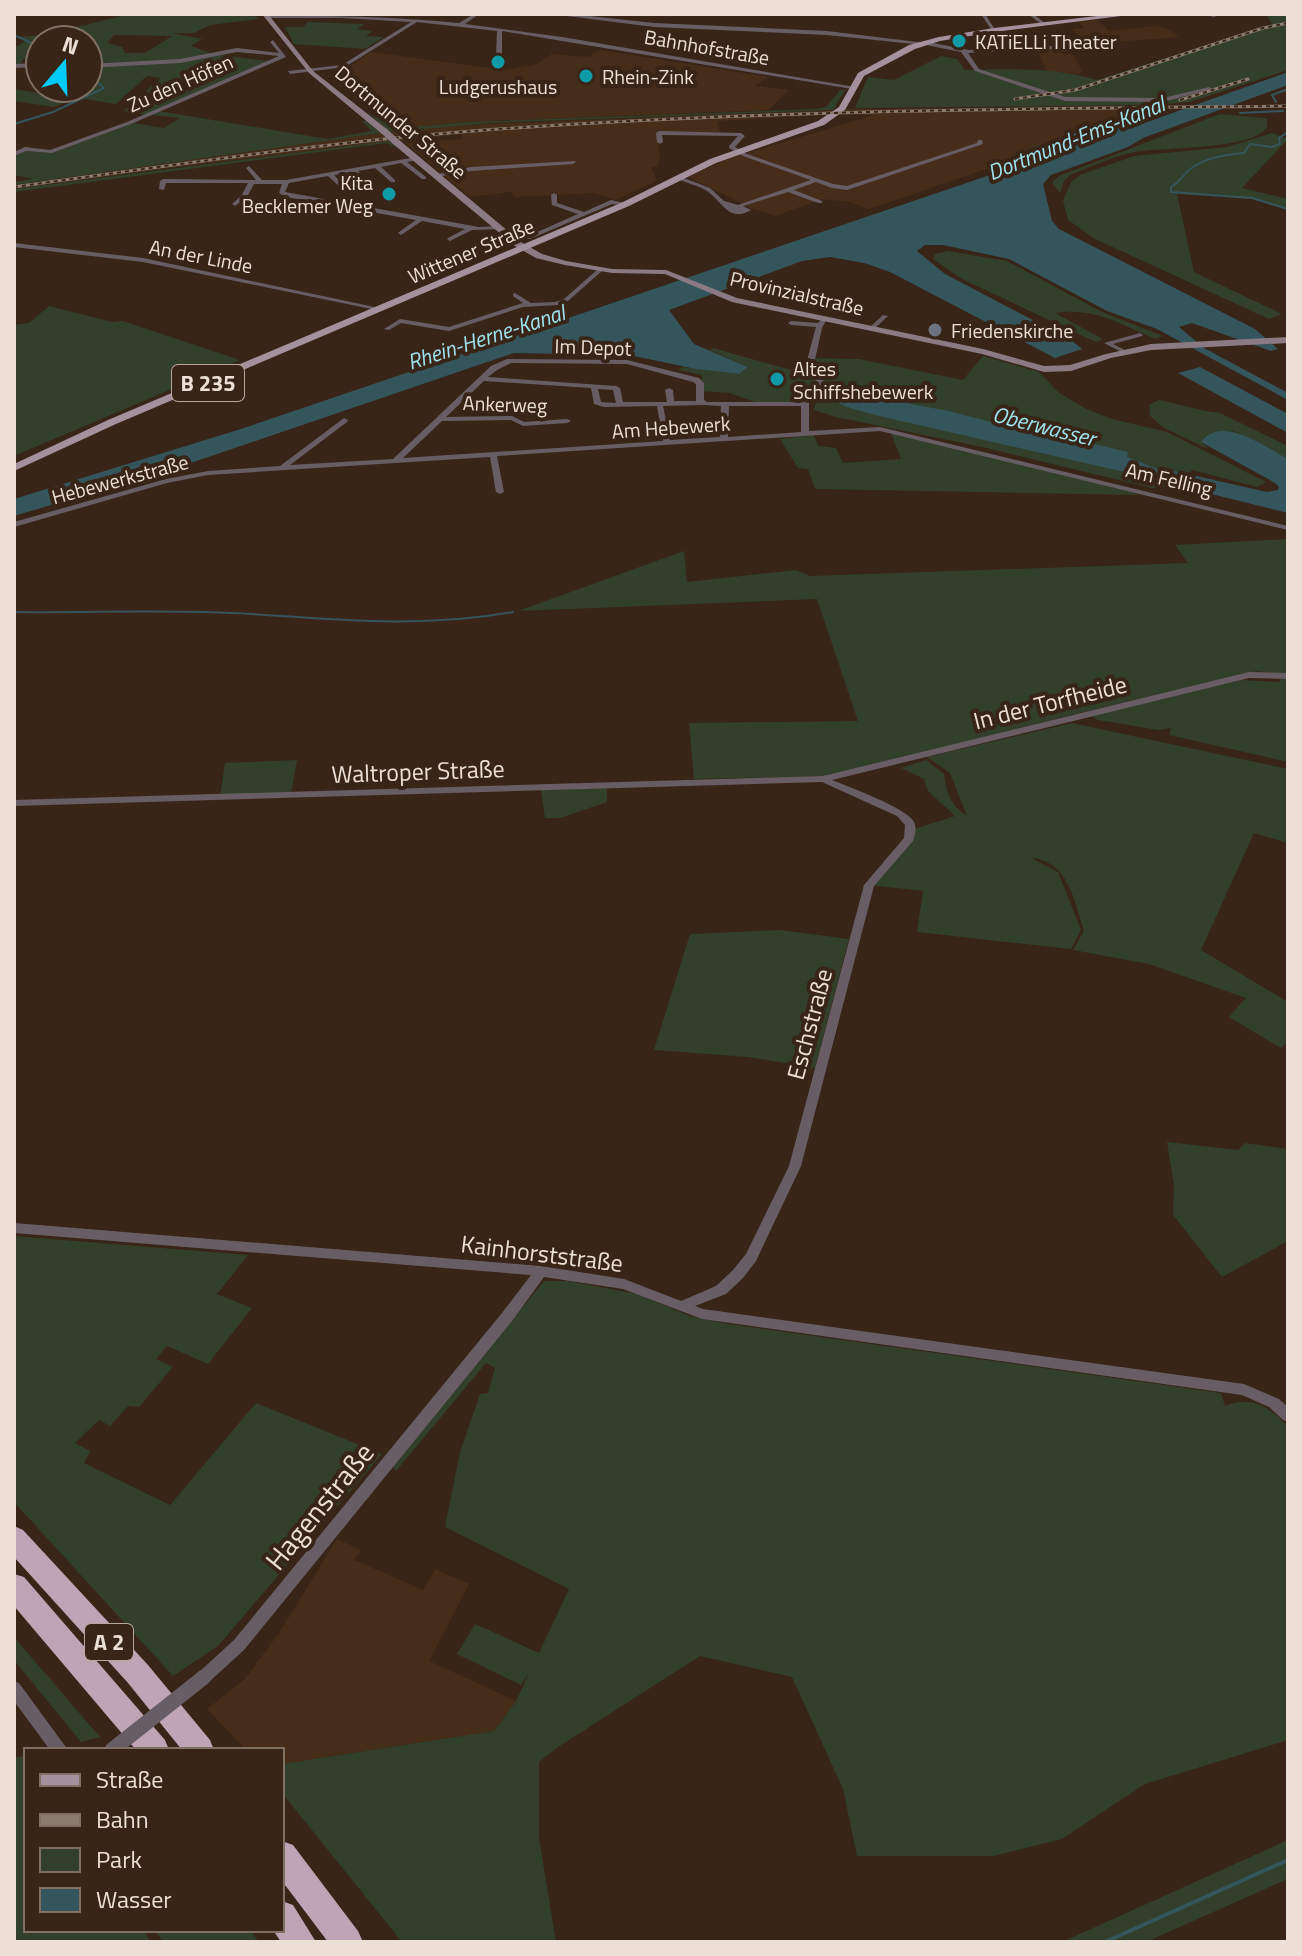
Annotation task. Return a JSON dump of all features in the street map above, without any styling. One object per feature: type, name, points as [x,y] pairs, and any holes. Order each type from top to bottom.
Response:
[{"type":"highway","name":"A 2","points":[[14,1538],[138,1674],[198,1748]]},
{"type":"highway","name":"A 2","points":[[14,1586],[153,1748]]},
{"type":"highway","points":[[284,1859],[347,1942]]},
{"type":"highway","points":[[284,1919],[300,1942]]},
{"type":"main road","name":"B 235","points":[[852,87],[867,70],[923,43],[1043,23],[1133,14]]},
{"type":"main road","name":"Dortmunder Straße","points":[[267,16],[312,72],[499,228],[526,243]]},
{"type":"main road","name":"Wittener Straße","points":[[34,457],[381,309],[526,243],[626,204],[739,151],[821,123],[842,108],[852,87]]},
{"type":"main road","name":"Provinzialstraße","points":[[526,243],[539,256],[600,270],[658,271],[683,278],[715,293],[822,322],[872,328],[983,352],[1033,368],[1066,369],[1125,352]]},
{"type":"main road","points":[[1125,352],[1180,345],[1288,340]]},
{"type":"main road","name":"B 235","points":[[14,461],[34,457]]},
{"type":"main road","name":"B 235","points":[[14,468],[34,457]]},
{"type":"street","points":[[459,26],[477,14]]},
{"type":"street","points":[[554,14],[654,25],[827,33],[923,43],[964,52],[1091,45]]},
{"type":"street","points":[[983,14],[994,30]]},
{"type":"street","points":[[1030,14],[1043,23]]},
{"type":"street","points":[[1213,16],[1225,14]]},
{"type":"street","name":"Bahnhofstraße","points":[[267,16],[388,15],[852,87]]},
{"type":"street","points":[[321,79],[324,73],[417,20]]},
{"type":"street","points":[[499,31],[499,55]]},
{"type":"street","points":[[273,42],[291,66],[290,72],[333,69]]},
{"type":"street","points":[[104,65],[180,61],[237,50],[284,56]]},
{"type":"street","points":[[964,52],[980,71],[1065,99],[1163,100],[1209,89]]},
{"type":"street","name":"Zu den Höfen","points":[[14,147],[50,152],[129,123],[284,56]]},
{"type":"street","points":[[660,142],[659,133],[743,135],[731,147],[839,188],[853,187],[980,144],[980,141]]},
{"type":"street","name":"Zu den Höfen","points":[[14,154],[25,149]]},
{"type":"street","points":[[162,189],[163,181],[286,182],[416,159]]},
{"type":"street","name":"Dortmunder Straße","points":[[402,161],[424,178]]},
{"type":"street","points":[[436,175],[471,169],[573,162]]},
{"type":"street","points":[[309,166],[318,176]]},
{"type":"street","points":[[376,166],[393,181]]},
{"type":"street","points":[[249,168],[256,182]]},
{"type":"street","points":[[220,170],[228,181]]},
{"type":"street","points":[[353,170],[370,186]]},
{"type":"street","points":[[191,172],[198,181]]},
{"type":"street","points":[[329,174],[346,190]]},
{"type":"street","points":[[679,178],[708,189],[722,202],[733,212],[747,211],[722,202]]},
{"type":"street","points":[[194,191],[198,181]]},
{"type":"street","points":[[221,191],[228,181]]},
{"type":"street","points":[[732,205],[750,204],[816,181]]},
{"type":"street","points":[[235,204],[256,182]]},
{"type":"street","points":[[286,182],[283,194],[471,228],[499,228]]},
{"type":"street","points":[[789,190],[820,202]]},
{"type":"street","points":[[554,195],[554,204],[585,214]]},
{"type":"street","name":"Wittener Straße","points":[[526,243],[611,202],[626,204]]},
{"type":"street","points":[[322,211],[334,204]]},
{"type":"street","points":[[346,215],[357,208]]},
{"type":"street","points":[[371,220],[382,212]]},
{"type":"street","points":[[395,224],[406,217]]},
{"type":"street","points":[[401,233],[421,219]]},
{"type":"street","points":[[450,239],[471,228]]},
{"type":"street","name":"An der Linde","points":[[14,245],[143,260],[381,309]]},
{"type":"street","points":[[387,329],[400,321],[449,329],[529,304],[556,304],[566,300],[600,270]]},
{"type":"street","points":[[515,295],[529,304]]},
{"type":"street","points":[[872,328],[885,316]]},
{"type":"street","points":[[791,323],[822,322],[810,364],[821,378],[805,397],[805,434]]},
{"type":"street","points":[[1125,352],[1107,343],[1140,335]]},
{"type":"street","name":"Im Depot","points":[[396,460],[494,368],[510,361],[627,362],[696,380],[700,383],[699,398],[703,403]]},
{"type":"street","points":[[483,379],[616,388],[620,405]]},
{"type":"street","points":[[594,386],[598,404],[805,404]]},
{"type":"street","points":[[669,390],[671,405]]},
{"type":"street","points":[[724,440],[725,405]]},
{"type":"street","points":[[660,407],[667,443]]},
{"type":"street","name":"Ankerweg","points":[[442,419],[512,418],[523,424],[567,421]]},
{"type":"street","points":[[283,467],[344,420]]},
{"type":"street","name":"Am Felling","points":[[805,434],[889,430],[1288,528]]},
{"type":"street","name":"Am Hebewerk","points":[[396,460],[805,434]]},
{"type":"street","points":[[493,454],[500,492]]},
{"type":"street","name":"Hebewerkstraße","points":[[14,525],[187,476],[396,460]]},
{"type":"street","name":"In der Torfheide","points":[[823,779],[1249,675],[1288,676]]},
{"type":"street","name":"Waltroper Straße","points":[[14,803],[823,779]]},
{"type":"street","name":"Eschstraße","points":[[684,1305],[721,1290],[738,1274],[751,1257],[795,1166],[869,885],[909,839],[912,830],[909,821],[901,814],[823,779]]},
{"type":"street","name":"Kainhorststraße","points":[[14,1228],[541,1271],[624,1284],[702,1314],[1215,1385],[1259,1396],[1282,1408],[1288,1416]]},
{"type":"street","name":"Hagenstraße","points":[[115,1748],[204,1677],[249,1633],[507,1317],[541,1271]]},
{"type":"street","points":[[14,1688],[59,1748]]},
{"type":"shaded area","points":[[1097,20],[1110,31],[1154,26],[1166,28],[1179,37],[1088,44],[1072,29],[1084,28],[1078,22]]},
{"type":"shaded area","points":[[1058,47],[1062,54],[1074,55],[1082,71],[1079,74],[1046,71],[1037,49]]},
{"type":"shaded area","name":"Rhein-Zink","points":[[600,50],[768,77],[755,86],[788,90],[769,110],[468,122],[404,128],[391,126],[331,79],[371,52],[504,70],[537,64],[552,54],[588,57]]},
{"type":"shaded area","points":[[1183,106],[1161,109],[1163,114],[1144,120],[1106,121],[1026,150],[1023,159],[1013,163],[1007,162],[869,209],[850,202],[822,199],[775,216],[753,209],[688,177],[730,158],[875,115],[840,115],[847,109],[1155,109]]},
{"type":"shaded area","points":[[833,110],[826,115],[717,121],[720,132],[657,133],[660,156],[657,166],[651,167],[657,181],[615,200],[595,193],[514,197],[511,192],[470,197],[405,142],[463,139],[462,134],[14,189],[14,185],[380,133],[463,125]]},
{"type":"shaded area","points":[[337,1539],[361,1550],[354,1560],[423,1590],[435,1569],[469,1584],[429,1661],[516,1701],[494,1731],[284,1764],[284,1748],[244,1748],[207,1709],[245,1679],[279,1633]]},
{"type":"green space","points":[[98,14],[120,17],[125,14],[255,16],[259,19],[210,25],[194,33],[172,33],[202,39],[191,46],[213,54],[269,61],[146,115],[124,111],[161,78],[147,76],[116,104],[104,102],[104,24],[89,24],[118,17]],"holes":[[[114,35],[172,36],[145,53],[125,53],[122,47],[107,43]]]},
{"type":"green space","points":[[1261,14],[1288,14],[1288,70],[1189,102],[855,108],[868,77],[894,80],[941,56],[957,59],[965,70],[1047,71],[1097,80],[1272,24],[1268,17]]},
{"type":"green space","points":[[307,22],[365,24],[357,29],[372,31],[366,36],[384,37],[365,49],[294,44],[285,27],[304,27]]},
{"type":"green space","points":[[24,42],[24,58],[20,65],[14,65],[14,48]]},
{"type":"green space","points":[[14,89],[24,91],[24,102],[14,101]]},
{"type":"green space","points":[[840,90],[845,90],[833,110],[490,123],[390,132],[367,112],[391,126],[404,128],[468,122],[816,109],[826,107]]},
{"type":"green space","points":[[34,104],[62,104],[54,107]]},
{"type":"green space","points":[[159,111],[327,139],[372,131],[362,121],[380,133],[14,185],[14,182],[33,179],[14,175],[14,155],[25,151],[52,153],[134,123],[164,128],[180,118],[152,115]]},
{"type":"green space","points":[[1220,114],[1264,118],[1267,119],[1267,127],[1245,140],[1227,144],[1148,150],[1119,156],[1070,175],[1060,193],[1052,182],[1059,176]]},
{"type":"green space","points":[[1272,133],[1288,139],[1242,188],[1288,199],[1288,210],[1253,199],[1177,194],[1194,272],[1282,314],[1269,319],[1095,239],[1068,220],[1063,201],[1071,182],[1080,175],[1134,156],[1227,147]]},
{"type":"green space","points":[[389,141],[399,149],[387,143],[14,192],[14,189]]},
{"type":"green space","points":[[948,251],[1007,261],[1102,312],[1163,336],[1156,339],[1083,312],[1055,313],[1103,339],[1096,342],[962,279],[933,259],[935,254]]},
{"type":"green space","points":[[49,306],[112,322],[123,321],[240,360],[14,456],[14,325],[29,323]]},
{"type":"green space","points":[[713,348],[798,372],[806,358],[859,359],[963,380],[983,356],[1039,372],[1058,392],[1084,408],[1112,419],[1167,432],[1266,482],[1257,487],[1192,470],[1182,472],[1169,487],[1152,488],[982,447],[836,417],[814,410],[817,398],[809,391],[795,395],[789,403],[755,402],[730,393],[701,391],[702,375],[679,370],[682,367],[739,374],[748,367],[710,350]]},
{"type":"green space","points":[[1159,400],[1218,412],[1288,446],[1288,459],[1233,431],[1202,444],[1206,448],[1164,428],[1150,416],[1149,405]]},
{"type":"green space","points":[[891,433],[1136,492],[1137,495],[815,489],[808,469],[798,468],[780,439],[814,435],[818,446],[836,448],[843,463],[901,459]]},
{"type":"green space","points":[[1288,539],[1288,675],[1257,671],[1059,718],[840,776],[694,779],[689,723],[858,721],[817,599],[518,611],[684,551],[687,582],[796,570],[810,576],[1188,563],[1175,545]]},
{"type":"green space","points":[[1281,678],[1288,679],[1288,762],[1169,735],[1171,728],[1158,730],[1098,720],[1090,715],[1241,680],[1279,682]]},
{"type":"green space","points":[[1072,723],[1288,769],[1288,843],[1254,833],[1201,950],[1288,1002],[1288,1041],[1281,1048],[1229,1017],[1246,998],[1149,964],[1073,950],[1084,931],[1077,907],[1061,874],[1043,860],[1031,858],[1058,872],[1081,930],[1071,949],[917,932],[923,891],[869,885],[914,829],[955,816],[928,791],[924,779],[901,768],[926,760],[944,774],[950,798],[967,816],[950,773],[927,757]]},
{"type":"green space","points":[[297,760],[291,794],[220,797],[225,763]]},
{"type":"green space","points":[[607,788],[607,802],[560,818],[545,818],[541,790]]},
{"type":"green space","points":[[779,930],[849,939],[815,1068],[748,1057],[654,1050],[690,934]]},
{"type":"green space","points":[[1167,1142],[1238,1150],[1245,1143],[1288,1149],[1288,1241],[1222,1277],[1173,1215],[1174,1186]]},
{"type":"green space","points":[[14,1236],[248,1255],[217,1294],[252,1308],[208,1364],[167,1346],[156,1359],[173,1367],[139,1407],[128,1406],[110,1426],[99,1420],[75,1443],[90,1451],[84,1463],[170,1505],[256,1403],[382,1454],[218,1646],[173,1676],[14,1502]]},
{"type":"green space","points":[[544,1281],[568,1281],[637,1294],[690,1316],[728,1324],[1221,1393],[1225,1406],[1244,1402],[1260,1405],[1288,1427],[1288,1740],[1145,1784],[1062,1839],[994,1856],[857,1856],[843,1789],[792,1677],[700,1656],[539,1762],[539,1838],[556,1942],[402,1942],[284,1795],[284,1764],[494,1731],[516,1701],[529,1673],[521,1685],[457,1654],[475,1624],[539,1653],[569,1589],[445,1527],[460,1452],[480,1394],[488,1393],[495,1368],[486,1363],[396,1471],[392,1466]]},
{"type":"green space","points":[[14,1637],[100,1737],[81,1742],[14,1660]]},
{"type":"green space","points":[[24,1756],[24,1932],[144,1932],[151,1942],[14,1942],[14,1757]]},
{"type":"green space","points":[[1288,1840],[1288,1879],[1146,1942],[1062,1942]]},
{"type":"green space","points":[[156,1932],[252,1932],[259,1942],[163,1942]]},
{"type":"water","name":"Dortmund-Ems-Kanal","points":[[1288,72],[1288,85],[1051,175],[1043,184],[1052,221],[1059,229],[1255,329],[1278,349],[1271,351],[1192,323],[1179,327],[1204,348],[1288,393],[1288,400],[1157,329],[1107,311],[1009,259],[943,245],[925,245],[917,251],[945,274],[1071,340],[1082,349],[1055,358],[890,272],[864,263],[830,257],[802,261],[669,310],[694,344],[748,367],[739,374],[629,355],[514,353],[173,469],[14,516],[14,499],[244,428],[990,175],[1026,160],[1027,150],[1106,122],[1147,122]]},
{"type":"water","points":[[1200,367],[1288,414],[1288,433],[1178,373]]},
{"type":"water","points":[[808,385],[949,411],[1074,444],[1082,441],[1128,452],[1127,457],[1165,472],[1170,470],[1267,492],[1278,490],[1275,483],[1201,442],[1210,434],[1232,432],[1288,459],[1288,513],[1159,481],[1162,476],[1150,473],[1146,477],[875,415],[847,407],[805,388]]},
{"type":"waterway","points":[[14,35],[24,40]]},
{"type":"waterway","points":[[1276,102],[1272,95],[1288,89]]},
{"type":"waterway","points":[[14,124],[70,104]]},
{"type":"waterway","points":[[1240,113],[1283,111]]},
{"type":"waterway","points":[[1288,132],[1279,138],[1280,144],[1272,147],[1250,144],[1244,153],[1208,159],[1189,170],[1171,187],[1171,192],[1252,198],[1288,209]]},
{"type":"waterway","points":[[14,612],[193,612],[382,621],[447,620],[513,612]]},
{"type":"waterway","points":[[1105,1942],[1288,1860]]},
{"type":"railway","points":[[1015,99],[1075,90],[1263,28],[1288,23]]},
{"type":"railway","points":[[1180,100],[1248,79]]},
{"type":"railway","points":[[14,187],[358,142],[575,124],[880,112],[1288,106]]},
{"type":"place","name":"KATiELLi Theater","points":[[959,41]]},
{"type":"place","name":"Ludgerushaus","points":[[498,62]]},
{"type":"place","name":"Rhein-Zink","points":[[586,76]]},
{"type":"place","name":"Kita Becklemer Weg","points":[[389,194]]},
{"type":"place","name":"Friedenskirche","points":[[935,330]]},
{"type":"place","name":"Altes Schiffshebewerk","points":[[777,379]]},
{"type":"water label","name":"Rhein-Herne-Kanal","points":[[486,337]]},
{"type":"water label","name":"Oberwasser","points":[[1044,426]]}]
